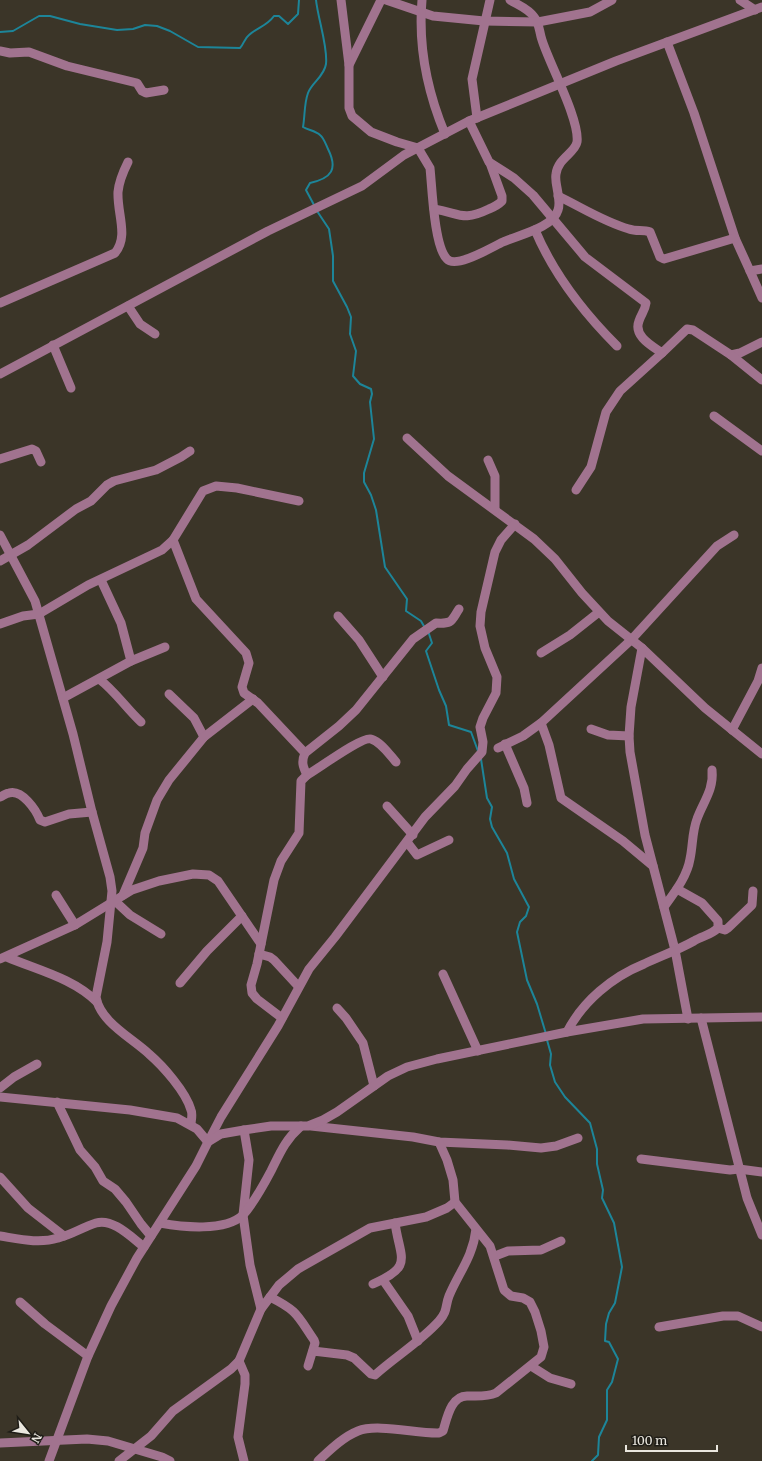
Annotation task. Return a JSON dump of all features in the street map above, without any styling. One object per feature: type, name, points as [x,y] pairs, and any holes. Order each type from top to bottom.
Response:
[{"type":"street","points":[[341,0],[349,66],[349,108],[352,116],[371,132],[418,148],[430,168],[438,239],[446,258],[450,261],[466,259],[535,230],[553,218],[559,210],[556,174],[559,164],[564,156],[575,148],[577,141],[573,122],[560,84],[541,39],[538,22],[533,15],[510,0]]},
{"type":"street","points":[[349,66],[381,0]]},
{"type":"street","points":[[386,0],[421,13],[484,21],[538,22],[590,12],[612,0]]},
{"type":"street","points":[[422,0],[421,13],[424,64],[433,105],[445,134]]},
{"type":"street","points":[[434,209],[467,217],[478,215],[498,205],[502,201],[502,196],[490,162],[473,119],[472,79],[490,0]]},
{"type":"street","points":[[740,0],[759,8]]},
{"type":"street","points":[[0,374],[268,231],[362,186],[404,155],[473,119],[667,42],[759,8]]},
{"type":"street","points":[[667,42],[694,113],[735,238],[762,298]]},
{"type":"street","points":[[0,52],[29,52],[67,66],[137,83],[142,91],[164,90]]},
{"type":"street","points":[[0,303],[115,253],[120,247],[123,235],[119,216],[118,192],[122,175],[128,162]]},
{"type":"street","points":[[490,162],[514,178],[533,195],[585,257],[646,303],[645,310],[638,322],[638,330],[644,339],[662,353]]},
{"type":"street","points":[[558,196],[629,230],[645,230],[650,232],[660,257],[664,259],[735,238]]},
{"type":"street","points":[[535,230],[558,275],[590,319],[617,346]]},
{"type":"street","points":[[750,272],[762,269]]},
{"type":"street","points":[[128,306],[140,324],[155,334]]},
{"type":"street","points":[[576,490],[591,467],[606,412],[620,391],[687,330],[693,330],[731,355],[762,380]]},
{"type":"street","points":[[731,355],[740,353],[762,342]]},
{"type":"street","points":[[53,345],[71,388]]},
{"type":"street","points":[[714,416],[762,452]]},
{"type":"street","points":[[407,438],[448,476],[534,539],[555,559],[599,612],[642,648],[705,708],[762,754]]},
{"type":"street","points":[[0,458],[32,449],[36,451],[41,462]]},
{"type":"street","points":[[0,561],[36,539],[76,509],[90,502],[107,485],[114,481],[156,470],[181,457],[190,450]]},
{"type":"street","points":[[488,460],[495,476],[495,509]]},
{"type":"street","points":[[0,624],[23,616],[39,614],[88,585],[162,550],[174,540],[204,491],[216,486],[237,488],[299,501]]},
{"type":"street","points":[[49,1461],[88,1356],[111,1306],[144,1247],[196,1166],[221,1117],[282,1018],[298,986],[309,969],[425,818],[455,786],[479,754],[483,742],[480,727],[496,693],[497,677],[485,648],[480,626],[481,612],[495,552],[501,540],[515,524]]},
{"type":"street","points":[[0,535],[35,601],[63,698],[110,877],[113,902],[96,997],[97,1002]]},
{"type":"street","points":[[527,802],[524,788],[502,746],[523,736],[541,723],[631,640],[717,546],[734,535]]},
{"type":"street","points":[[174,540],[196,599],[246,653],[249,662],[242,687],[244,693],[253,698],[305,753]]},
{"type":"street","points":[[101,580],[121,623],[131,661]]},
{"type":"street","points":[[307,775],[302,760],[305,753],[345,721],[420,633],[436,623],[444,624],[454,620],[460,609]]},
{"type":"street","points":[[540,653],[570,635],[599,612]]},
{"type":"street","points":[[338,616],[359,640],[383,677]]},
{"type":"street","points":[[63,698],[131,661],[165,647]]},
{"type":"street","points":[[642,648],[631,707],[629,736],[630,752],[645,835],[675,950],[688,1019]]},
{"type":"street","points":[[732,730],[758,681],[762,668]]},
{"type":"street","points":[[99,679],[108,686],[141,722]]},
{"type":"street","points":[[169,694],[194,718],[204,737]]},
{"type":"street","points":[[123,895],[143,848],[144,833],[157,800],[169,780],[204,737],[253,698]]},
{"type":"street","points":[[541,723],[549,745],[561,798],[623,841],[653,866]]},
{"type":"street","points":[[591,729],[608,735],[629,736]]},
{"type":"street","points":[[282,1018],[252,993],[252,985],[274,880],[281,861],[299,833],[301,781],[307,775],[364,738],[370,738],[378,743],[396,762]]},
{"type":"street","points":[[664,907],[677,889],[688,869],[696,820],[710,791],[713,781],[712,770]]},
{"type":"street","points":[[0,797],[9,792],[16,792],[33,804],[40,820],[45,822],[69,814],[92,812]]},
{"type":"street","points":[[387,806],[410,838],[417,855],[449,840]]},
{"type":"street","points":[[4,958],[75,925],[132,890],[159,881],[193,874],[209,875],[218,881],[261,944]]},
{"type":"street","points":[[567,1032],[586,1003],[600,990],[643,964],[701,937],[713,934],[718,928],[718,921],[702,903],[677,889]]},
{"type":"street","points":[[718,928],[725,930],[728,928],[752,904],[754,891]]},
{"type":"street","points":[[56,895],[75,925]]},
{"type":"street","points":[[113,902],[130,915],[161,934]]},
{"type":"street","points":[[180,984],[207,951],[242,916]]},
{"type":"street","points":[[259,954],[274,960],[298,986]]},
{"type":"street","points":[[4,958],[71,983],[89,994],[97,1002],[103,1013],[114,1025],[150,1054],[170,1076],[187,1100],[192,1112],[191,1125]]},
{"type":"street","points":[[443,974],[478,1051]]},
{"type":"street","points":[[338,1008],[363,1044],[374,1086]]},
{"type":"street","points":[[160,1223],[189,1227],[213,1226],[232,1222],[243,1215],[260,1190],[282,1146],[305,1126],[322,1120],[337,1112],[388,1076],[407,1068],[437,1059],[534,1040],[555,1034],[643,1019],[762,1017]]},
{"type":"street","points":[[701,1018],[747,1198],[762,1235]]},
{"type":"street","points":[[0,1088],[14,1077],[37,1064]]},
{"type":"street","points":[[0,1097],[57,1102],[177,1118],[191,1125],[208,1142]]},
{"type":"street","points":[[57,1102],[80,1150],[95,1167],[103,1181],[115,1189],[126,1202],[151,1236]]},
{"type":"street","points":[[208,1142],[221,1134],[271,1126],[305,1126],[413,1137],[439,1142],[500,1144],[541,1148],[556,1146],[578,1138]]},
{"type":"street","points":[[244,1130],[249,1160],[243,1215],[250,1265],[260,1309]]},
{"type":"street","points":[[318,1461],[336,1445],[360,1430],[379,1428],[439,1433],[443,1431],[450,1409],[459,1398],[466,1396],[489,1396],[496,1393],[541,1357],[544,1346],[535,1312],[530,1302],[523,1298],[511,1296],[504,1290],[495,1256],[490,1246],[455,1202],[453,1180],[447,1160],[439,1142]]},
{"type":"street","points":[[641,1159],[730,1170],[740,1169],[762,1172]]},
{"type":"street","points":[[0,1177],[28,1208],[64,1236]]},
{"type":"street","points":[[119,1461],[151,1436],[173,1411],[221,1378],[238,1361],[260,1309],[279,1285],[298,1269],[360,1232],[370,1228],[426,1217],[447,1208],[455,1202]]},
{"type":"street","points":[[0,1236],[32,1241],[58,1238],[97,1223],[110,1224],[119,1228],[144,1247]]},
{"type":"street","points":[[373,1284],[383,1280],[401,1266],[402,1259],[395,1223]]},
{"type":"street","points":[[313,1351],[347,1355],[354,1358],[373,1375],[418,1341],[438,1322],[447,1308],[449,1295],[470,1256],[476,1228]]},
{"type":"street","points":[[495,1256],[508,1251],[541,1250],[561,1241]]},
{"type":"street","points":[[383,1280],[408,1316],[418,1341]]},
{"type":"street","points":[[270,1297],[293,1310],[298,1315],[314,1340],[313,1351],[308,1366]]},
{"type":"street","points":[[20,1302],[45,1324],[88,1356]]},
{"type":"street","points":[[660,1327],[723,1316],[738,1316],[762,1327]]},
{"type":"street","points":[[238,1361],[244,1375],[245,1384],[238,1437],[244,1461]]},
{"type":"street","points":[[531,1366],[550,1378],[571,1384]]},
{"type":"street","points":[[0,1443],[87,1439],[108,1441],[170,1461]]},
{"type":"waterway","points":[[0,32],[13,31],[39,16],[50,16],[80,24],[117,30],[133,29],[145,25],[157,26],[170,31],[198,47],[240,48],[252,32],[268,22],[274,16],[279,16],[288,24],[298,14],[299,0]]},
{"type":"waterway","points":[[314,205],[306,190],[310,183],[318,181],[328,175],[331,172],[332,167],[331,156],[323,138],[316,132],[303,127],[308,93],[325,69],[326,64],[326,50],[316,0]]},
{"type":"waterway","points":[[317,211],[329,229],[333,256],[333,281],[351,317],[350,334],[356,351],[353,376],[360,384],[371,389],[372,394],[370,402],[374,439],[364,473],[364,482],[371,495],[376,510],[385,567],[407,599],[406,611],[421,621],[425,628]]},
{"type":"waterway","points":[[428,631],[432,643],[426,651],[446,706],[449,725],[471,732],[478,751]]},
{"type":"waterway","points":[[481,759],[487,798],[492,807],[490,819],[492,827],[507,853],[514,879],[529,907],[526,916],[520,922],[517,932],[527,980],[537,1004],[546,1034]]},
{"type":"waterway","points":[[547,1040],[551,1054],[550,1065],[555,1082],[565,1097],[590,1123],[597,1149],[597,1164],[603,1190],[602,1198],[614,1223],[622,1267],[615,1303],[609,1313],[606,1324],[605,1341],[609,1342],[618,1359],[612,1382],[607,1390],[607,1420],[599,1437],[598,1455],[592,1461]]}]
